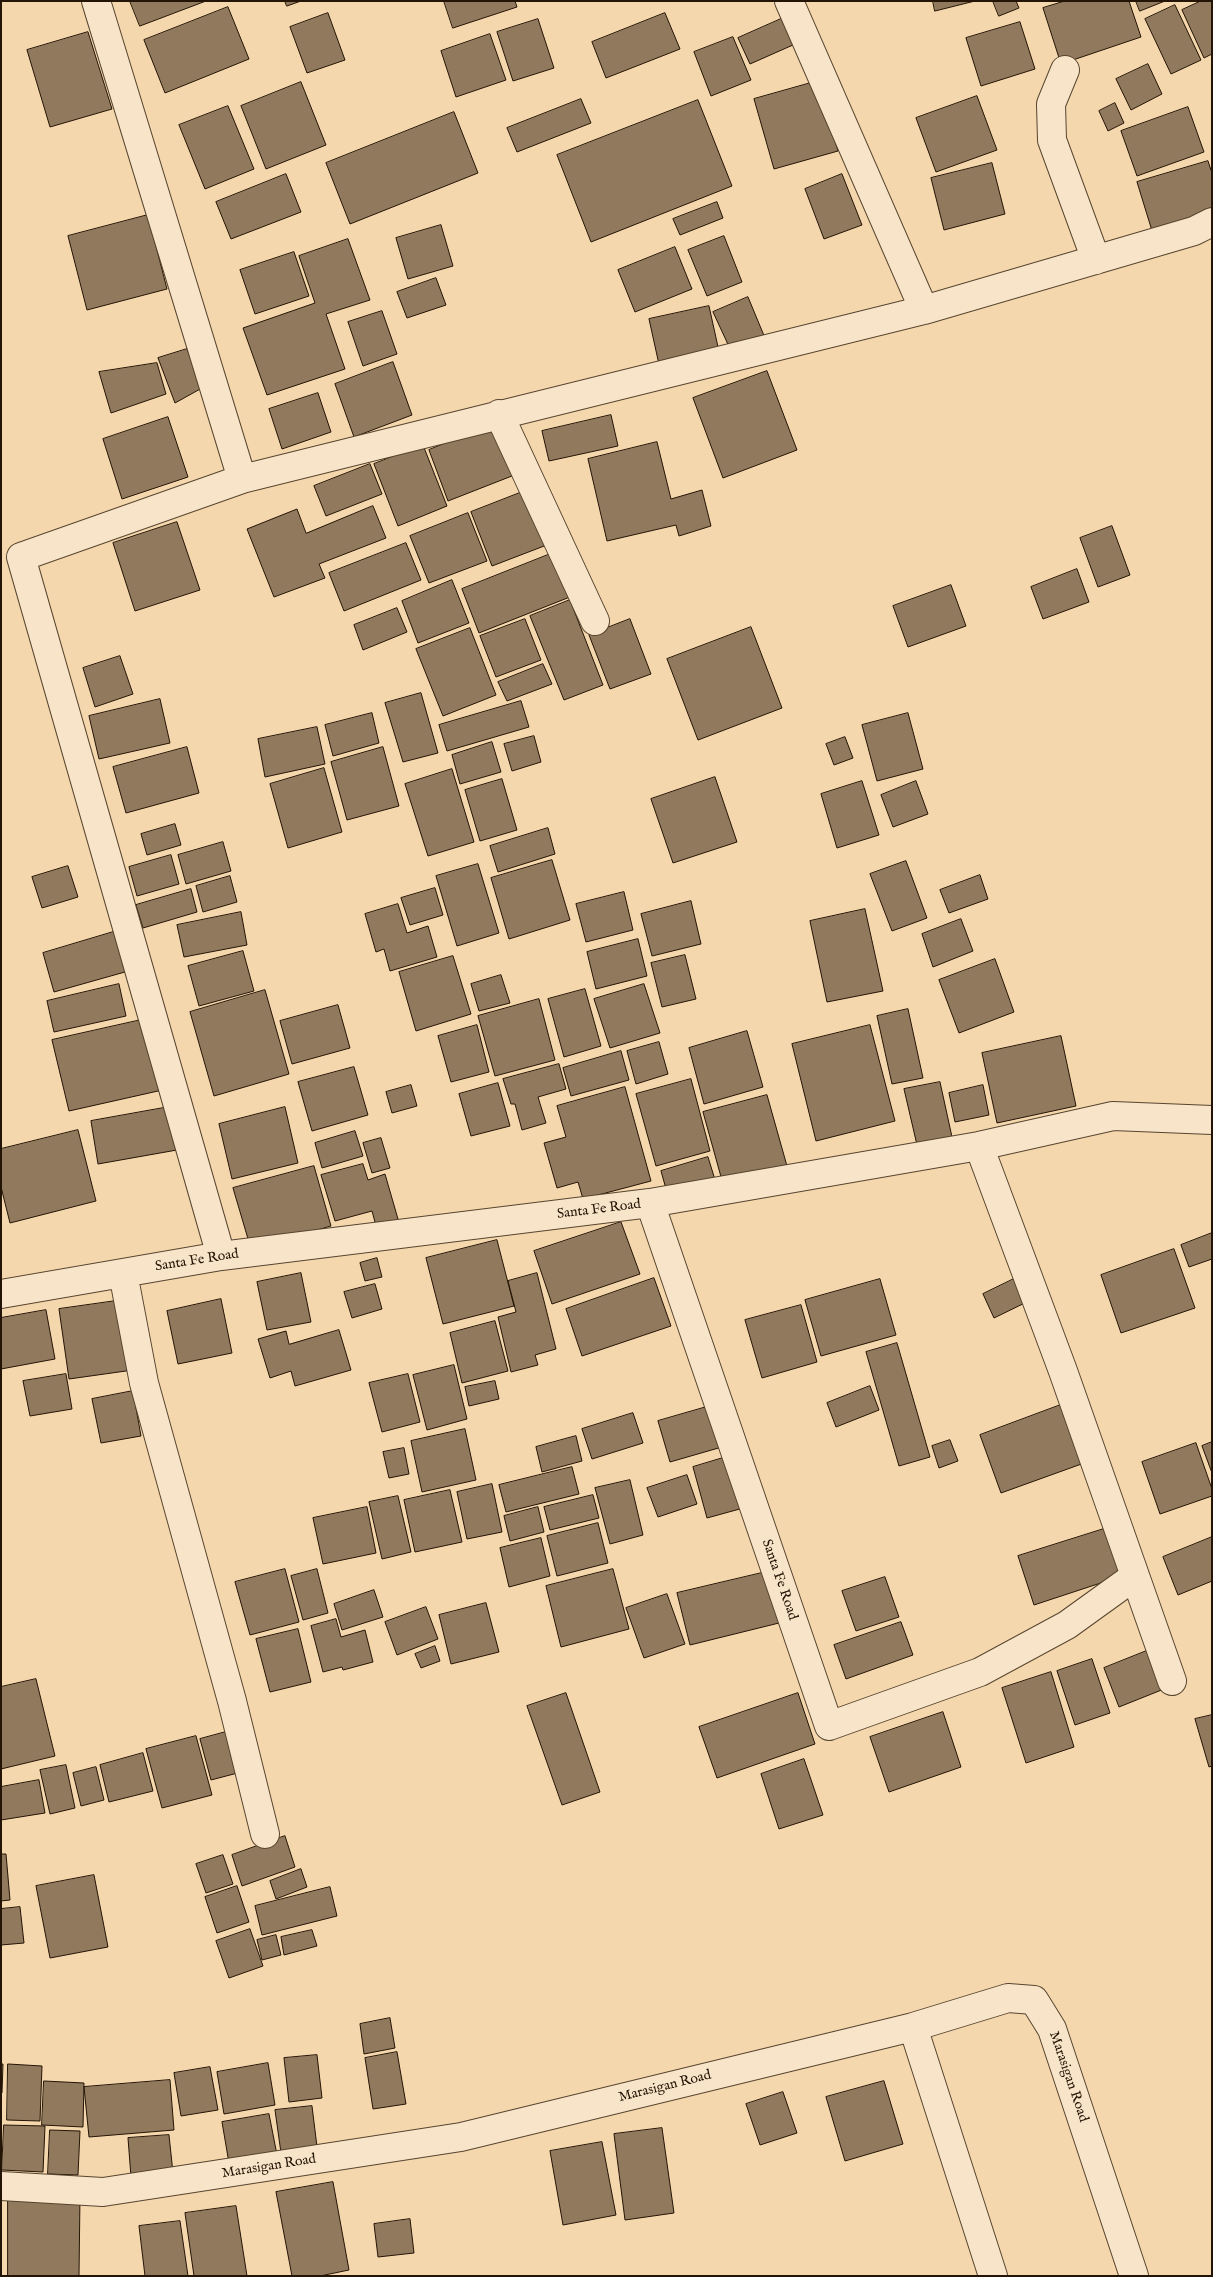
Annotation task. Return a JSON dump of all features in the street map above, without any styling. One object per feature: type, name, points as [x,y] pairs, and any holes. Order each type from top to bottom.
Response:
[{"type":"street","points":[[96,1],[242,479]]},
{"type":"street","points":[[789,1],[924,310]]},
{"type":"street","points":[[1065,70],[1051,104],[1052,140],[1096,260]]},
{"type":"street","points":[[221,1256],[11,559],[242,479],[924,310],[1210,227]]},
{"type":"street","points":[[499,414],[595,621]]},
{"type":"street","points":[[650,1203],[979,1146],[1113,1116],[1212,1120]]},
{"type":"street","points":[[979,1146],[1063,1371],[1172,1681]]},
{"type":"street","name":"Santa Fe Road","points":[[1,1294],[221,1256],[650,1203],[829,1726],[980,1672],[1067,1625],[1135,1576]]},
{"type":"street","points":[[123,1272],[144,1383],[232,1701],[265,1834]]},
{"type":"street","name":"Marasigan Road","points":[[1,2186],[103,2192],[461,2136],[913,2027],[1008,1998],[1034,2000],[1052,2029],[1134,2276]]},
{"type":"street","points":[[913,2027],[993,2276]]},
{"type":"building","points":[[130,1],[206,1],[140,26]]},
{"type":"building","points":[[285,1],[301,1],[287,6]]},
{"type":"building","points":[[444,1],[515,1],[517,7],[453,28]]},
{"type":"building","points":[[933,1],[975,1],[935,11]]},
{"type":"building","points":[[993,1],[1016,1],[1019,8],[999,16]]},
{"type":"building","points":[[1065,1],[1129,1],[1141,37],[1061,64],[1043,8]]},
{"type":"building","points":[[1136,1],[1165,1],[1140,11]]},
{"type":"building","points":[[1201,1],[1212,1],[1212,54],[1204,58],[1182,10]]},
{"type":"building","points":[[1175,5],[1201,60],[1171,74],[1145,19]]},
{"type":"building","points":[[228,7],[249,59],[165,93],[144,40]]},
{"type":"building","points":[[328,13],[345,60],[307,73],[290,27]]},
{"type":"building","points":[[665,13],[680,49],[606,78],[592,42]]},
{"type":"building","points":[[790,15],[802,41],[750,64],[738,38]]},
{"type":"building","points":[[538,19],[554,68],[513,81],[497,32]]},
{"type":"building","points":[[1020,22],[1035,69],[981,86],[966,38]]},
{"type":"building","points":[[88,32],[112,109],[50,127],[27,50]]},
{"type":"building","points":[[490,34],[506,80],[456,97],[441,51]]},
{"type":"building","points":[[733,37],[751,80],[711,96],[694,52]]},
{"type":"building","points":[[1148,64],[1162,94],[1131,110],[1116,79]]},
{"type":"building","points":[[818,81],[838,151],[774,169],[754,99]]},
{"type":"building","points":[[301,82],[326,145],[266,169],[241,106]]},
{"type":"building","points":[[977,96],[997,150],[936,172],[916,118]]},
{"type":"building","points":[[581,99],[591,123],[517,152],[507,128]]},
{"type":"building","points":[[698,100],[732,186],[591,242],[557,155]]},
{"type":"building","points":[[1115,103],[1124,123],[1108,131],[1099,111]]},
{"type":"building","points":[[228,106],[254,169],[205,189],[179,125]]},
{"type":"building","points":[[1188,107],[1204,152],[1137,176],[1121,131]]},
{"type":"building","points":[[454,112],[478,173],[350,224],[326,163]]},
{"type":"building","points":[[1208,161],[1212,173],[1212,217],[1153,234],[1137,182]]},
{"type":"building","points":[[992,163],[1005,214],[944,230],[931,178]]},
{"type":"building","points":[[286,174],[301,212],[231,239],[216,202]]},
{"type":"building","points":[[842,174],[862,225],[824,239],[805,189]]},
{"type":"building","points":[[717,202],[723,218],[680,235],[673,219]]},
{"type":"building","points":[[148,215],[167,289],[87,310],[68,236]]},
{"type":"building","points":[[441,225],[453,266],[408,279],[396,238]]},
{"type":"building","points":[[724,236],[742,282],[707,296],[688,250]]},
{"type":"building","points":[[348,239],[370,300],[326,314],[345,369],[267,395],[243,328],[315,303],[299,256]]},
{"type":"building","points":[[675,247],[692,289],[635,312],[618,270]]},
{"type":"building","points":[[294,252],[309,296],[255,314],[240,270]]},
{"type":"building","points":[[436,278],[446,305],[407,318],[397,292]]},
{"type":"building","points":[[748,297],[765,338],[732,353],[713,312]]},
{"type":"building","points":[[709,306],[720,356],[660,369],[649,319]]},
{"type":"building","points":[[382,311],[397,354],[363,366],[348,322]]},
{"type":"building","points":[[187,349],[202,388],[175,403],[158,358]]},
{"type":"building","points":[[393,362],[412,415],[354,437],[335,384]]},
{"type":"building","points":[[157,363],[166,394],[111,413],[99,372]]},
{"type":"building","points":[[767,371],[797,450],[723,478],[693,398]]},
{"type":"building","points":[[318,393],[331,432],[282,449],[269,409]]},
{"type":"building","points":[[611,415],[618,446],[549,461],[542,431]]},
{"type":"building","points":[[168,417],[188,477],[122,499],[103,439]]},
{"type":"building","points":[[497,423],[517,474],[448,501],[429,450]]},
{"type":"building","points":[[657,442],[671,499],[702,490],[711,526],[679,536],[676,525],[607,541],[588,459]]},
{"type":"building","points":[[423,445],[447,506],[398,526],[374,464]]},
{"type":"building","points":[[370,464],[382,494],[326,516],[314,486]]},
{"type":"building","points":[[530,489],[552,543],[492,566],[471,512]]},
{"type":"building","points":[[373,506],[386,538],[319,564],[325,578],[274,597],[247,529],[297,509],[306,533]]},
{"type":"building","points":[[468,513],[487,561],[429,583],[410,536]]},
{"type":"building","points":[[177,522],[200,590],[135,611],[113,543]]},
{"type":"building","points":[[1112,526],[1130,575],[1098,587],[1080,538]]},
{"type":"building","points":[[406,543],[421,580],[344,611],[329,573]]},
{"type":"building","points":[[558,551],[575,595],[479,633],[462,589]]},
{"type":"building","points":[[1077,569],[1089,602],[1043,619],[1031,587]]},
{"type":"building","points":[[452,580],[469,623],[418,643],[402,601]]},
{"type":"building","points":[[951,585],[966,626],[908,647],[893,606]]},
{"type":"building","points":[[570,600],[603,685],[564,700],[530,616]]},
{"type":"building","points":[[397,608],[407,632],[363,650],[354,625]]},
{"type":"building","points":[[525,619],[541,660],[496,677],[480,636]]},
{"type":"building","points":[[630,619],[651,674],[610,689],[589,635]]},
{"type":"building","points":[[751,627],[782,708],[698,740],[667,659]]},
{"type":"building","points":[[470,628],[496,695],[443,716],[416,649]]},
{"type":"building","points":[[120,656],[133,694],[95,707],[83,668]]},
{"type":"building","points":[[543,664],[552,684],[507,701],[498,682]]},
{"type":"building","points":[[421,693],[438,753],[403,762],[385,703]]},
{"type":"building","points":[[160,699],[170,743],[99,759],[89,716]]},
{"type":"building","points":[[521,701],[529,727],[447,751],[439,725]]},
{"type":"building","points":[[372,713],[379,743],[333,756],[325,725]]},
{"type":"building","points":[[908,713],[923,769],[877,781],[862,725]]},
{"type":"building","points":[[317,727],[325,764],[265,777],[258,739]]},
{"type":"building","points":[[534,736],[541,762],[512,771],[504,744]]},
{"type":"building","points":[[845,737],[853,758],[834,765],[826,744]]},
{"type":"building","points":[[492,742],[501,772],[460,784],[452,755]]},
{"type":"building","points":[[187,747],[199,793],[126,813],[113,767]]},
{"type":"building","points":[[383,747],[399,806],[347,820],[331,762]]},
{"type":"building","points":[[324,768],[342,832],[288,848],[270,784]]},
{"type":"building","points":[[452,769],[474,842],[428,856],[405,784]]},
{"type":"building","points":[[715,777],[737,842],[673,863],[651,799]]},
{"type":"building","points":[[502,779],[517,830],[480,841],[465,790]]},
{"type":"building","points":[[862,781],[879,835],[837,848],[821,794]]},
{"type":"building","points":[[916,781],[928,814],[893,827],[881,795]]},
{"type":"building","points":[[175,824],[181,845],[147,855],[141,834]]},
{"type":"building","points":[[548,828],[555,854],[498,872],[490,846]]},
{"type":"building","points":[[223,842],[231,871],[186,884],[178,855]]},
{"type":"building","points":[[171,855],[179,884],[137,896],[129,867]]},
{"type":"building","points":[[552,860],[570,920],[509,939],[491,878]]},
{"type":"building","points":[[906,861],[927,918],[892,931],[870,874]]},
{"type":"building","points":[[478,864],[499,933],[457,946],[436,876]]},
{"type":"building","points":[[68,866],[78,897],[42,908],[32,877]]},
{"type":"building","points":[[980,875],[988,899],[949,913],[940,890]]},
{"type":"building","points":[[230,876],[237,902],[203,912],[196,886]]},
{"type":"building","points":[[435,888],[443,915],[410,925],[401,898]]},
{"type":"building","points":[[191,889],[197,912],[143,928],[136,905]]},
{"type":"building","points":[[624,892],[633,930],[586,942],[576,904]]},
{"type":"building","points":[[691,901],[701,944],[652,956],[641,914]]},
{"type":"building","points":[[398,904],[407,933],[428,926],[437,957],[390,971],[384,949],[376,952],[365,914]]},
{"type":"building","points":[[865,909],[883,991],[827,1002],[810,921]]},
{"type":"building","points":[[241,912],[247,945],[184,957],[177,925]]},
{"type":"building","points":[[961,919],[973,951],[933,967],[922,934]]},
{"type":"building","points":[[120,930],[132,970],[54,992],[43,953]]},
{"type":"building","points":[[638,939],[647,976],[596,989],[587,952]]},
{"type":"building","points":[[243,951],[254,991],[199,1006],[188,966]]},
{"type":"building","points":[[685,955],[696,999],[662,1007],[651,963]]},
{"type":"building","points":[[453,956],[471,1014],[416,1031],[399,972]]},
{"type":"building","points":[[995,959],[1014,1012],[959,1033],[939,980]]},
{"type":"building","points":[[501,975],[510,1003],[479,1011],[471,984]]},
{"type":"building","points":[[119,984],[126,1016],[54,1032],[47,1001]]},
{"type":"building","points":[[644,984],[660,1033],[610,1048],[594,999]]},
{"type":"building","points":[[585,989],[601,1046],[564,1057],[548,999]]},
{"type":"building","points":[[265,990],[289,1074],[214,1096],[190,1012]]},
{"type":"building","points":[[539,999],[555,1060],[495,1076],[478,1016]]},
{"type":"building","points":[[338,1005],[350,1048],[292,1064],[280,1021]]},
{"type":"building","points":[[908,1009],[923,1078],[892,1084],[877,1016]]},
{"type":"building","points":[[150,1018],[167,1089],[69,1111],[52,1040]]},
{"type":"building","points":[[477,1025],[489,1072],[451,1082],[438,1036]]},
{"type":"building","points":[[870,1025],[895,1121],[816,1141],[792,1044]]},
{"type":"building","points":[[747,1031],[763,1087],[704,1104],[689,1048]]},
{"type":"building","points":[[1061,1036],[1076,1106],[997,1123],[982,1053]]},
{"type":"building","points":[[659,1042],[668,1074],[636,1084],[627,1051]]},
{"type":"building","points":[[621,1051],[629,1080],[571,1096],[563,1068]]},
{"type":"building","points":[[559,1064],[566,1089],[538,1097],[546,1123],[522,1130],[515,1104],[511,1104],[503,1079]]},
{"type":"building","points":[[354,1067],[368,1115],[312,1131],[298,1082]]},
{"type":"building","points":[[691,1079],[710,1151],[656,1166],[636,1094]]},
{"type":"building","points":[[940,1082],[952,1137],[917,1145],[904,1089]]},
{"type":"building","points":[[498,1083],[510,1126],[471,1136],[459,1094]]},
{"type":"building","points":[[411,1085],[417,1106],[392,1113],[386,1092]]},
{"type":"building","points":[[983,1085],[989,1115],[955,1122],[949,1093]]},
{"type":"building","points":[[625,1087],[651,1181],[583,1199],[578,1182],[557,1188],[544,1143],[566,1137],[557,1106]]},
{"type":"building","points":[[767,1095],[787,1166],[723,1184],[703,1112]]},
{"type":"building","points":[[169,1107],[177,1150],[98,1164],[91,1121]]},
{"type":"building","points":[[285,1107],[298,1163],[232,1179],[219,1124]]},
{"type":"building","points":[[78,1130],[96,1201],[10,1223],[1,1187],[1,1149]]},
{"type":"building","points":[[355,1131],[363,1156],[322,1168],[315,1143]]},
{"type":"building","points":[[381,1138],[390,1168],[372,1173],[363,1143]]},
{"type":"building","points":[[708,1157],[716,1183],[668,1196],[661,1171]]},
{"type":"building","points":[[363,1164],[368,1180],[385,1174],[400,1226],[378,1233],[372,1211],[335,1221],[321,1175]]},
{"type":"building","points":[[314,1166],[331,1226],[251,1249],[233,1188]]},
{"type":"building","points":[[621,1222],[640,1274],[552,1304],[534,1251]]},
{"type":"building","points":[[1212,1233],[1212,1259],[1189,1267],[1181,1245]]},
{"type":"building","points":[[497,1240],[514,1306],[443,1324],[426,1258]]},
{"type":"building","points":[[1174,1249],[1195,1308],[1121,1333],[1101,1275]]},
{"type":"building","points":[[377,1258],[382,1277],[365,1281],[360,1263]]},
{"type":"building","points":[[301,1273],[311,1322],[267,1330],[257,1282]]},
{"type":"building","points":[[537,1273],[556,1349],[535,1355],[538,1365],[511,1372],[498,1317],[516,1312],[508,1281]]},
{"type":"building","points":[[1022,1275],[1033,1299],[994,1318],[983,1294]]},
{"type":"building","points":[[654,1278],[671,1326],[582,1356],[566,1309]]},
{"type":"building","points":[[880,1279],[896,1335],[821,1356],[805,1300]]},
{"type":"building","points":[[375,1284],[382,1309],[352,1318],[344,1292]]},
{"type":"building","points":[[221,1299],[232,1353],[178,1364],[167,1311]]},
{"type":"building","points":[[123,1300],[133,1370],[69,1379],[59,1309]]},
{"type":"building","points":[[801,1305],[817,1362],[762,1378],[745,1320]]},
{"type":"building","points":[[46,1310],[55,1359],[1,1369],[1,1318]]},
{"type":"building","points":[[495,1321],[508,1371],[462,1383],[450,1333]]},
{"type":"building","points":[[339,1330],[351,1370],[295,1386],[291,1371],[270,1378],[258,1339],[286,1331],[289,1344]]},
{"type":"building","points":[[897,1343],[930,1457],[899,1466],[866,1352]]},
{"type":"building","points":[[454,1365],[467,1419],[427,1430],[413,1375]]},
{"type":"building","points":[[66,1374],[72,1409],[30,1416],[23,1381]]},
{"type":"building","points":[[408,1374],[420,1422],[382,1432],[369,1383]]},
{"type":"building","points":[[495,1381],[499,1399],[469,1406],[465,1387]]},
{"type":"building","points":[[870,1386],[879,1410],[836,1427],[827,1403]]},
{"type":"building","points":[[133,1391],[141,1436],[101,1443],[92,1399]]},
{"type":"building","points":[[1066,1403],[1087,1462],[1001,1493],[980,1435]]},
{"type":"building","points":[[710,1406],[722,1447],[670,1462],[658,1421]]},
{"type":"building","points":[[633,1413],[643,1443],[592,1459],[582,1429]]},
{"type":"building","points":[[465,1429],[476,1480],[422,1492],[411,1441]]},
{"type":"building","points":[[576,1436],[582,1461],[542,1472],[536,1447]]},
{"type":"building","points":[[950,1440],[958,1461],[939,1468],[932,1446]]},
{"type":"building","points":[[1212,1442],[1212,1473],[1202,1446]]},
{"type":"building","points":[[1196,1443],[1212,1489],[1212,1496],[1160,1514],[1142,1462]]},
{"type":"building","points":[[404,1448],[409,1474],[389,1478],[383,1452]]},
{"type":"building","points":[[733,1455],[747,1507],[707,1518],[693,1467]]},
{"type":"building","points":[[572,1467],[579,1494],[506,1512],[499,1485]]},
{"type":"building","points":[[687,1475],[697,1504],[658,1517],[647,1488]]},
{"type":"building","points":[[630,1480],[643,1535],[610,1544],[595,1488]]},
{"type":"building","points":[[492,1484],[502,1532],[467,1539],[457,1492]]},
{"type":"building","points":[[450,1490],[462,1542],[415,1552],[404,1500]]},
{"type":"building","points":[[593,1495],[599,1518],[550,1530],[544,1507]]},
{"type":"building","points":[[398,1496],[411,1552],[382,1559],[369,1502]]},
{"type":"building","points":[[367,1507],[376,1553],[323,1564],[313,1518]]},
{"type":"building","points":[[538,1507],[544,1532],[510,1541],[504,1516]]},
{"type":"building","points":[[598,1523],[608,1563],[557,1576],[547,1536]]},
{"type":"building","points":[[1107,1528],[1122,1576],[1034,1605],[1018,1556]]},
{"type":"building","points":[[1212,1537],[1212,1581],[1178,1595],[1163,1557]]},
{"type":"building","points":[[541,1538],[550,1576],[509,1587],[500,1548]]},
{"type":"building","points":[[285,1569],[299,1622],[250,1635],[235,1582]]},
{"type":"building","points":[[317,1569],[328,1613],[303,1620],[291,1576]]},
{"type":"building","points":[[613,1569],[629,1629],[561,1647],[546,1586]]},
{"type":"building","points":[[766,1572],[779,1623],[690,1645],[677,1593]]},
{"type":"building","points":[[885,1577],[899,1617],[856,1631],[842,1591]]},
{"type":"building","points":[[374,1590],[383,1617],[342,1630],[334,1604]]},
{"type":"building","points":[[667,1594],[685,1644],[644,1658],[626,1608]]},
{"type":"building","points":[[486,1603],[499,1652],[451,1664],[439,1615]]},
{"type":"building","points":[[426,1607],[438,1639],[397,1655],[385,1622]]},
{"type":"building","points":[[336,1619],[341,1637],[365,1630],[373,1662],[343,1670],[342,1667],[323,1672],[311,1626]]},
{"type":"building","points":[[901,1622],[913,1655],[846,1679],[834,1645]]},
{"type":"building","points":[[298,1629],[311,1682],[270,1692],[256,1639]]},
{"type":"building","points":[[435,1646],[440,1661],[421,1668],[415,1654]]},
{"type":"building","points":[[1149,1650],[1164,1689],[1119,1707],[1104,1668]]},
{"type":"building","points":[[1092,1659],[1110,1713],[1075,1725],[1057,1671]]},
{"type":"building","points":[[1051,1672],[1074,1747],[1026,1763],[1002,1688]]},
{"type":"building","points":[[36,1679],[55,1756],[1,1769],[1,1687]]},
{"type":"building","points":[[566,1693],[600,1792],[562,1805],[527,1706]]},
{"type":"building","points":[[798,1693],[815,1744],[717,1778],[699,1727]]},
{"type":"building","points":[[943,1712],[961,1767],[889,1792],[870,1737]]},
{"type":"building","points":[[1212,1715],[1212,1766],[1209,1767],[1195,1719]]},
{"type":"building","points":[[237,1729],[249,1770],[211,1780],[200,1739]]},
{"type":"building","points":[[196,1736],[212,1795],[162,1808],[146,1749]]},
{"type":"building","points":[[143,1753],[153,1791],[109,1802],[100,1765]]},
{"type":"building","points":[[804,1759],[823,1815],[779,1829],[761,1774]]},
{"type":"building","points":[[66,1765],[75,1808],[50,1814],[40,1770]]},
{"type":"building","points":[[96,1767],[104,1800],[81,1806],[73,1773]]},
{"type":"building","points":[[39,1780],[45,1813],[1,1820],[1,1787]]},
{"type":"building","points":[[285,1836],[295,1867],[242,1886],[232,1855]]},
{"type":"building","points":[[1,1854],[6,1854],[10,1900],[1,1901]]},
{"type":"building","points":[[223,1855],[233,1884],[206,1893],[196,1864]]},
{"type":"building","points":[[301,1869],[307,1887],[276,1899],[270,1881]]},
{"type":"building","points":[[94,1875],[108,1947],[50,1958],[36,1886]]},
{"type":"building","points":[[237,1886],[249,1922],[217,1933],[205,1897]]},
{"type":"building","points":[[330,1887],[337,1916],[262,1935],[255,1906]]},
{"type":"building","points":[[20,1907],[24,1943],[1,1945],[1,1909]]},
{"type":"building","points":[[250,1929],[263,1966],[229,1978],[216,1941]]},
{"type":"building","points":[[312,1930],[317,1946],[284,1955],[281,1937]]},
{"type":"building","points":[[276,1935],[281,1955],[262,1960],[257,1940]]},
{"type":"building","points":[[390,2018],[395,2048],[364,2054],[360,2024]]},
{"type":"building","points":[[397,2052],[406,2104],[373,2109],[365,2058]]},
{"type":"building","points":[[317,2055],[322,2098],[289,2102],[284,2058]]},
{"type":"building","points":[[268,2063],[275,2105],[224,2114],[217,2072]]},
{"type":"building","points":[[1,2064],[3,2064],[2,2093],[1,2093]]},
{"type":"building","points":[[8,2064],[42,2066],[40,2121],[7,2120]]},
{"type":"building","points":[[210,2067],[218,2110],[181,2116],[174,2073]]},
{"type":"building","points":[[170,2080],[174,2130],[89,2137],[84,2087]]},
{"type":"building","points":[[44,2081],[84,2083],[83,2127],[42,2125]]},
{"type":"building","points":[[884,2081],[903,2144],[845,2161],[826,2097]]},
{"type":"building","points":[[783,2092],[797,2133],[760,2145],[746,2104]]},
{"type":"building","points":[[312,2106],[318,2155],[282,2160],[275,2110]]},
{"type":"building","points":[[269,2114],[278,2160],[230,2169],[222,2122]]},
{"type":"building","points":[[4,2125],[45,2126],[43,2172],[2,2170]]},
{"type":"building","points":[[662,2128],[674,2213],[625,2220],[614,2134]]},
{"type":"building","points":[[50,2130],[80,2131],[78,2175],[48,2174]]},
{"type":"building","points":[[169,2135],[173,2173],[131,2177],[128,2138]]},
{"type":"building","points":[[602,2142],[616,2215],[563,2225],[550,2151]]},
{"type":"building","points":[[333,2182],[349,2270],[320,2276],[292,2276],[276,2192]]},
{"type":"building","points":[[8,2194],[80,2195],[79,2276],[8,2276]]},
{"type":"building","points":[[236,2206],[247,2276],[194,2276],[185,2213]]},
{"type":"building","points":[[410,2219],[414,2253],[378,2257],[374,2224]]},
{"type":"building","points":[[180,2221],[188,2276],[145,2276],[139,2226]]}]
